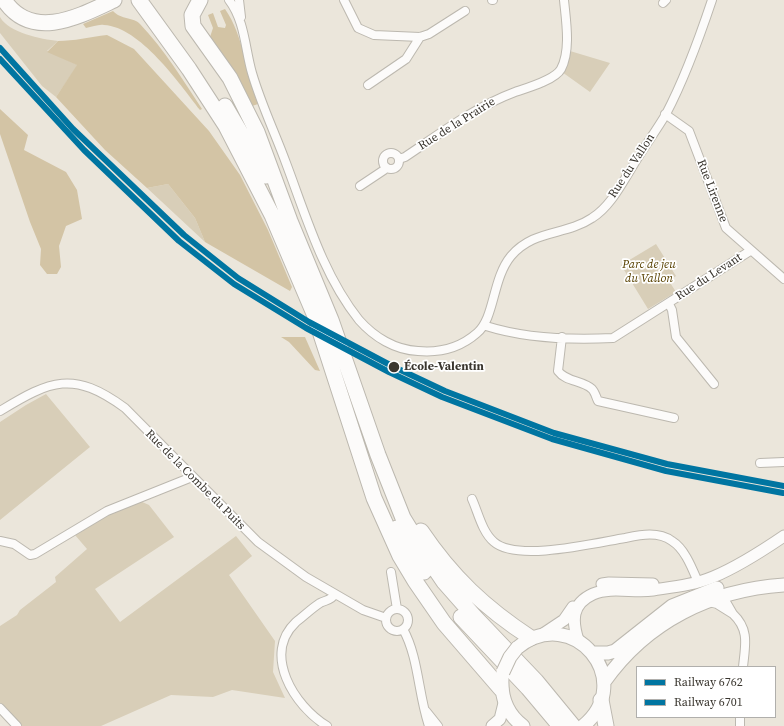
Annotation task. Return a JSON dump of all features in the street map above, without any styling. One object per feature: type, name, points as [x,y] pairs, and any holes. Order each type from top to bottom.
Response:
[{"type":"highway","points":[[4,0],[14,11],[29,20],[44,23],[59,22],[75,17],[114,0]]},
{"type":"highway","points":[[139,0],[206,95],[244,158],[281,234],[324,341],[374,498],[392,540],[408,571],[447,628],[503,696]]},
{"type":"highway","points":[[152,0],[238,126],[290,221]]},
{"type":"highway","points":[[200,0],[192,15],[193,26],[239,92],[267,156],[290,221],[331,320],[378,455],[403,518],[435,570],[464,605],[580,726]]},
{"type":"highway","points":[[344,401],[380,494],[402,537],[418,563],[456,612],[528,688],[560,726]]},
{"type":"highway","points":[[378,455],[414,519],[450,571],[484,604],[507,622],[537,636]]},
{"type":"highway","points":[[601,700],[606,726]]},
{"type":"main road","points":[[593,653],[608,653],[615,651],[672,606],[700,592],[747,581],[784,578]]},
{"type":"main road","points":[[700,592],[722,595],[763,587],[784,585]]},
{"type":"main road","points":[[580,726],[591,718],[601,700],[604,682],[614,668],[651,632],[690,608],[700,592]]},
{"type":"main road","points":[[523,726],[508,712],[503,696],[503,672],[516,648],[537,636],[560,634],[578,640],[593,653],[598,662],[604,682]]},
{"type":"street","points":[[229,0],[241,24]]},
{"type":"street","points":[[239,0],[241,24],[252,74],[322,256],[334,280],[360,321],[385,342],[412,351],[429,352],[446,350],[458,346],[486,326]]},
{"type":"street","points":[[344,0],[358,28],[374,35],[420,37],[429,34],[465,11]]},
{"type":"street","name":"Rue de la Prairie","points":[[399,159],[405,157],[457,122],[494,100],[542,83],[560,71],[566,53],[564,0]]},
{"type":"street","name":"Rue du Vallon","points":[[486,326],[497,280],[504,264],[515,252],[533,238],[577,226],[593,218],[604,209],[615,195],[665,114],[695,50],[712,0]]},
{"type":"street","points":[[368,85],[406,59],[420,37]]},
{"type":"street","name":"Rue Lirenne","points":[[665,114],[689,131],[726,228],[750,251],[784,279]]},
{"type":"street","points":[[360,186],[384,170],[386,167],[395,167],[398,164],[399,159],[394,154],[387,154],[384,160],[386,167]]},
{"type":"street","name":"Rue du Levant","points":[[486,326],[505,332],[592,339],[613,338],[669,304],[750,251]]},
{"type":"street","name":"Rue du Levant","points":[[669,304],[676,337],[714,384]]},
{"type":"street","points":[[562,337],[558,371],[562,376],[594,390],[598,400],[674,418]]},
{"type":"street","name":"Rue de la Combe du Puits","points":[[0,411],[35,390],[49,385],[75,384],[90,387],[112,399],[124,408],[258,542],[306,577],[363,610],[386,618]]},
{"type":"street","points":[[760,463],[784,462]]},
{"type":"street","points":[[0,541],[14,544],[30,555],[35,554],[107,511],[192,477]]},
{"type":"street","points":[[472,499],[487,535],[500,547],[510,550],[539,551],[641,535],[659,536],[674,542],[682,551],[700,592]]},
{"type":"street","points":[[700,592],[727,570],[784,536]]},
{"type":"street","points":[[391,572],[397,608]]},
{"type":"street","points":[[537,636],[564,620],[578,600],[597,586],[610,583],[681,586],[700,592],[733,614],[742,622],[745,635],[743,666]]},
{"type":"street","points":[[578,640],[573,616],[580,604],[593,594],[609,590],[652,590],[681,586]]},
{"type":"street","points":[[326,726],[315,718],[296,695],[282,668],[280,652],[283,639],[296,623],[321,603],[333,598],[335,594]]},
{"type":"street","points":[[722,595],[733,614]]},
{"type":"street","points":[[397,608],[404,611],[407,616],[407,623],[403,629],[397,630],[391,629],[387,624],[386,618],[391,610],[397,608]]},
{"type":"street","points":[[403,629],[411,646],[430,726]]},
{"type":"street","points":[[492,726],[500,719],[503,696]]},
{"type":"street","points":[[0,708],[17,726]]},
{"type":"street","points":[[425,709],[438,726]]},
{"type":"green space","points":[[0,17],[4,23],[18,31],[43,39],[58,41],[47,51],[78,65],[56,97],[42,86],[0,33]]},
{"type":"green space","points":[[570,51],[610,63],[590,92],[562,72]]},
{"type":"green space","points":[[168,184],[195,218],[205,242],[147,188]]},
{"type":"green space","name":"Parc de jeu du Vallon","points":[[656,244],[676,276],[669,281],[676,292],[648,309],[621,265]]},
{"type":"green space","points":[[46,394],[90,447],[0,520],[0,422]]},
{"type":"green space","points":[[140,501],[149,505],[174,537],[95,589],[120,622],[236,536],[252,556],[229,575],[275,641],[273,672],[285,698],[232,690],[213,697],[171,695],[101,726],[21,726],[0,704],[0,626],[17,615],[20,610],[56,582],[55,577],[87,549],[75,535],[124,506]]},
{"type":"shaded area","points":[[225,9],[241,43],[258,104],[252,106],[234,72],[210,37],[213,28],[208,15],[213,13],[218,27],[225,28],[226,25],[220,11]]},
{"type":"shaded area","points":[[113,11],[120,16],[134,20],[140,24],[173,65],[202,109],[200,110],[158,58],[131,35],[118,28],[98,25],[86,28],[83,24]]},
{"type":"shaded area","points":[[107,35],[134,49],[209,131],[240,175],[268,230],[292,287],[290,291],[205,242],[195,218],[168,184],[147,188],[105,150],[56,97],[77,65],[47,52],[58,41]]},
{"type":"shaded area","points":[[0,109],[28,135],[24,150],[66,172],[77,190],[82,219],[66,226],[59,246],[61,267],[57,274],[47,274],[40,265],[41,249],[30,222],[0,134]]},
{"type":"shaded area","points":[[281,337],[305,337],[320,371],[315,370],[289,342]]},
{"type":"rail line","name":"6762","points":[[0,48],[73,129],[184,235],[238,278],[309,322],[392,366],[445,391],[554,433],[667,464],[784,486]]},
{"type":"rail line","name":"6701","points":[[0,59],[84,150],[179,241],[234,284],[306,328],[389,372],[442,397],[552,439],[666,471],[783,493]]},
{"type":"place","name":"École-Valentin","points":[[394,367]]}]
